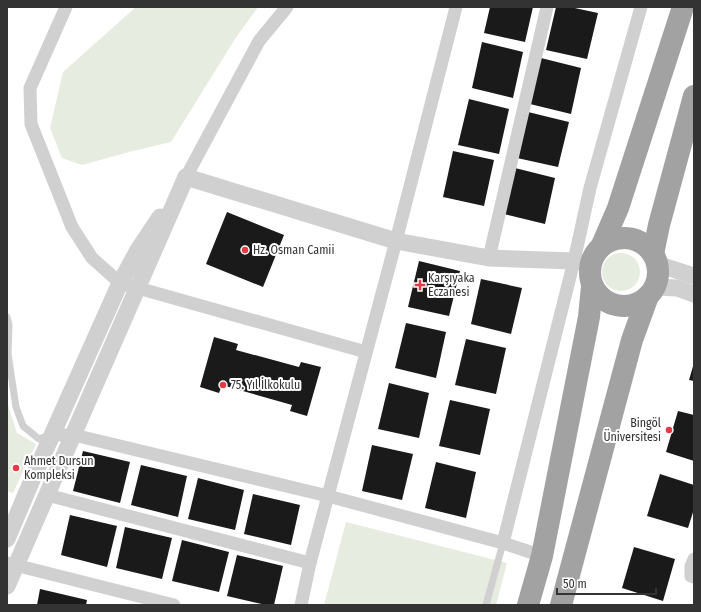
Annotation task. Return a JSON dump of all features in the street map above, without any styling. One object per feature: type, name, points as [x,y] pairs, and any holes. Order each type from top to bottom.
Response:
[{"type":"highway","points":[[602,245],[618,208],[683,7]]},
{"type":"highway","points":[[561,605],[632,340],[658,276],[655,259],[659,225],[694,96]]},
{"type":"highway","points":[[528,605],[542,556],[589,317],[592,286],[590,276],[582,263],[594,254],[602,245],[612,239],[624,237],[635,239],[645,245],[655,259]]},
{"type":"highway","points":[[592,286],[607,302],[618,306],[629,306],[640,303],[652,292]]},
{"type":"street","points":[[66,7],[30,88],[31,124],[72,227],[92,258],[120,283],[366,352]]},
{"type":"street","points":[[7,586],[12,564],[47,495],[74,435],[186,177],[259,41],[287,7]]},
{"type":"street","points":[[301,605],[310,563],[396,241],[456,7]]},
{"type":"street","points":[[489,258],[547,7]]},
{"type":"street","points":[[502,543],[582,263],[590,188],[641,7]]},
{"type":"street","points":[[7,539],[120,283],[138,250],[186,177]]},
{"type":"street","points":[[186,177],[396,241],[489,258],[582,263]]},
{"type":"street","points":[[655,259],[694,276]]},
{"type":"street","points":[[652,292],[677,288],[694,294]]},
{"type":"street","points":[[52,435],[74,435],[328,496],[502,543],[542,556]]},
{"type":"street","points":[[47,495],[310,563]]},
{"type":"street","points":[[694,558],[691,566],[691,576],[694,577]]},
{"type":"street","points":[[12,564],[174,605]]},
{"type":"lane","points":[[7,317],[9,325],[8,354],[16,407],[23,426],[40,439],[52,435]]},
{"type":"lane","points":[[486,605],[502,543]]},
{"type":"shaded area","points":[[136,7],[258,7],[235,39],[171,142],[82,165],[62,158],[50,128],[63,72]]},
{"type":"shaded area","points":[[617,253],[625,253],[632,256],[637,261],[640,272],[637,283],[632,288],[625,291],[617,291],[610,288],[605,283],[602,276],[602,268],[605,261],[610,256]]},
{"type":"shaded area","name":"Ahmet Dursun Kompleksi","points":[[7,402],[17,433],[36,444],[13,493],[7,491]]},
{"type":"shaded area","points":[[346,522],[507,563],[496,605],[324,605]]},
{"type":"building","points":[[490,7],[533,7],[525,42],[484,33]]},
{"type":"building","points":[[556,7],[570,7],[598,13],[587,59],[546,50]]},
{"type":"building","points":[[482,42],[523,52],[513,98],[472,88]]},
{"type":"building","points":[[541,58],[581,68],[571,114],[530,104]]},
{"type":"building","points":[[469,99],[509,109],[499,154],[458,145]]},
{"type":"building","points":[[528,112],[569,122],[558,167],[517,158]]},
{"type":"building","points":[[453,151],[494,160],[484,206],[443,197]]},
{"type":"building","points":[[515,168],[555,178],[545,224],[504,214]]},
{"type":"building","name":"Hz. Osman Camii","points":[[227,212],[284,235],[263,287],[206,264]]},
{"type":"building","points":[[419,261],[460,271],[449,316],[408,307]]},
{"type":"building","points":[[481,279],[522,288],[511,334],[471,324]]},
{"type":"building","points":[[406,323],[446,332],[436,378],[395,368]]},
{"type":"building","points":[[214,337],[238,344],[236,350],[299,367],[301,362],[321,367],[307,416],[290,411],[292,405],[222,385],[219,393],[200,387]]},
{"type":"building","points":[[466,339],[506,348],[496,394],[455,385]]},
{"type":"building","points":[[694,363],[694,381],[689,380]]},
{"type":"building","points":[[389,383],[429,393],[419,438],[378,429]]},
{"type":"building","points":[[450,400],[490,409],[480,455],[439,446]]},
{"type":"building","points":[[678,411],[694,415],[694,461],[666,452]]},
{"type":"building","points":[[372,445],[413,454],[402,500],[362,491]]},
{"type":"building","points":[[83,451],[130,462],[120,503],[73,491]]},
{"type":"building","points":[[436,462],[476,472],[466,518],[425,508]]},
{"type":"building","points":[[141,465],[187,476],[178,517],[131,505]]},
{"type":"building","points":[[660,474],[694,485],[694,509],[688,528],[647,516]]},
{"type":"building","points":[[198,478],[244,490],[235,530],[188,519]]},
{"type":"building","points":[[253,494],[300,505],[291,545],[244,534]]},
{"type":"building","points":[[70,515],[117,526],[107,567],[61,555]]},
{"type":"building","points":[[125,527],[172,538],[162,579],[116,568]]},
{"type":"building","points":[[182,540],[229,552],[219,592],[172,581]]},
{"type":"building","points":[[634,547],[675,559],[663,601],[622,588]]},
{"type":"building","points":[[237,555],[283,566],[274,605],[266,605],[227,596]]},
{"type":"building","points":[[40,589],[87,600],[86,605],[37,605]]},
{"type":"place","name":"Hz. Osman Camii","points":[[245,250]]},
{"type":"place","name":"Karşıyaka Eczanesi","points":[[420,285]]},
{"type":"place","name":"75. Yıl İlkokulu","points":[[223,385]]},
{"type":"place","name":"Bingöl Üniversitesi","points":[[669,430]]},
{"type":"place","name":"Ahmet Dursun Kompleksi","points":[[16,468]]}]
